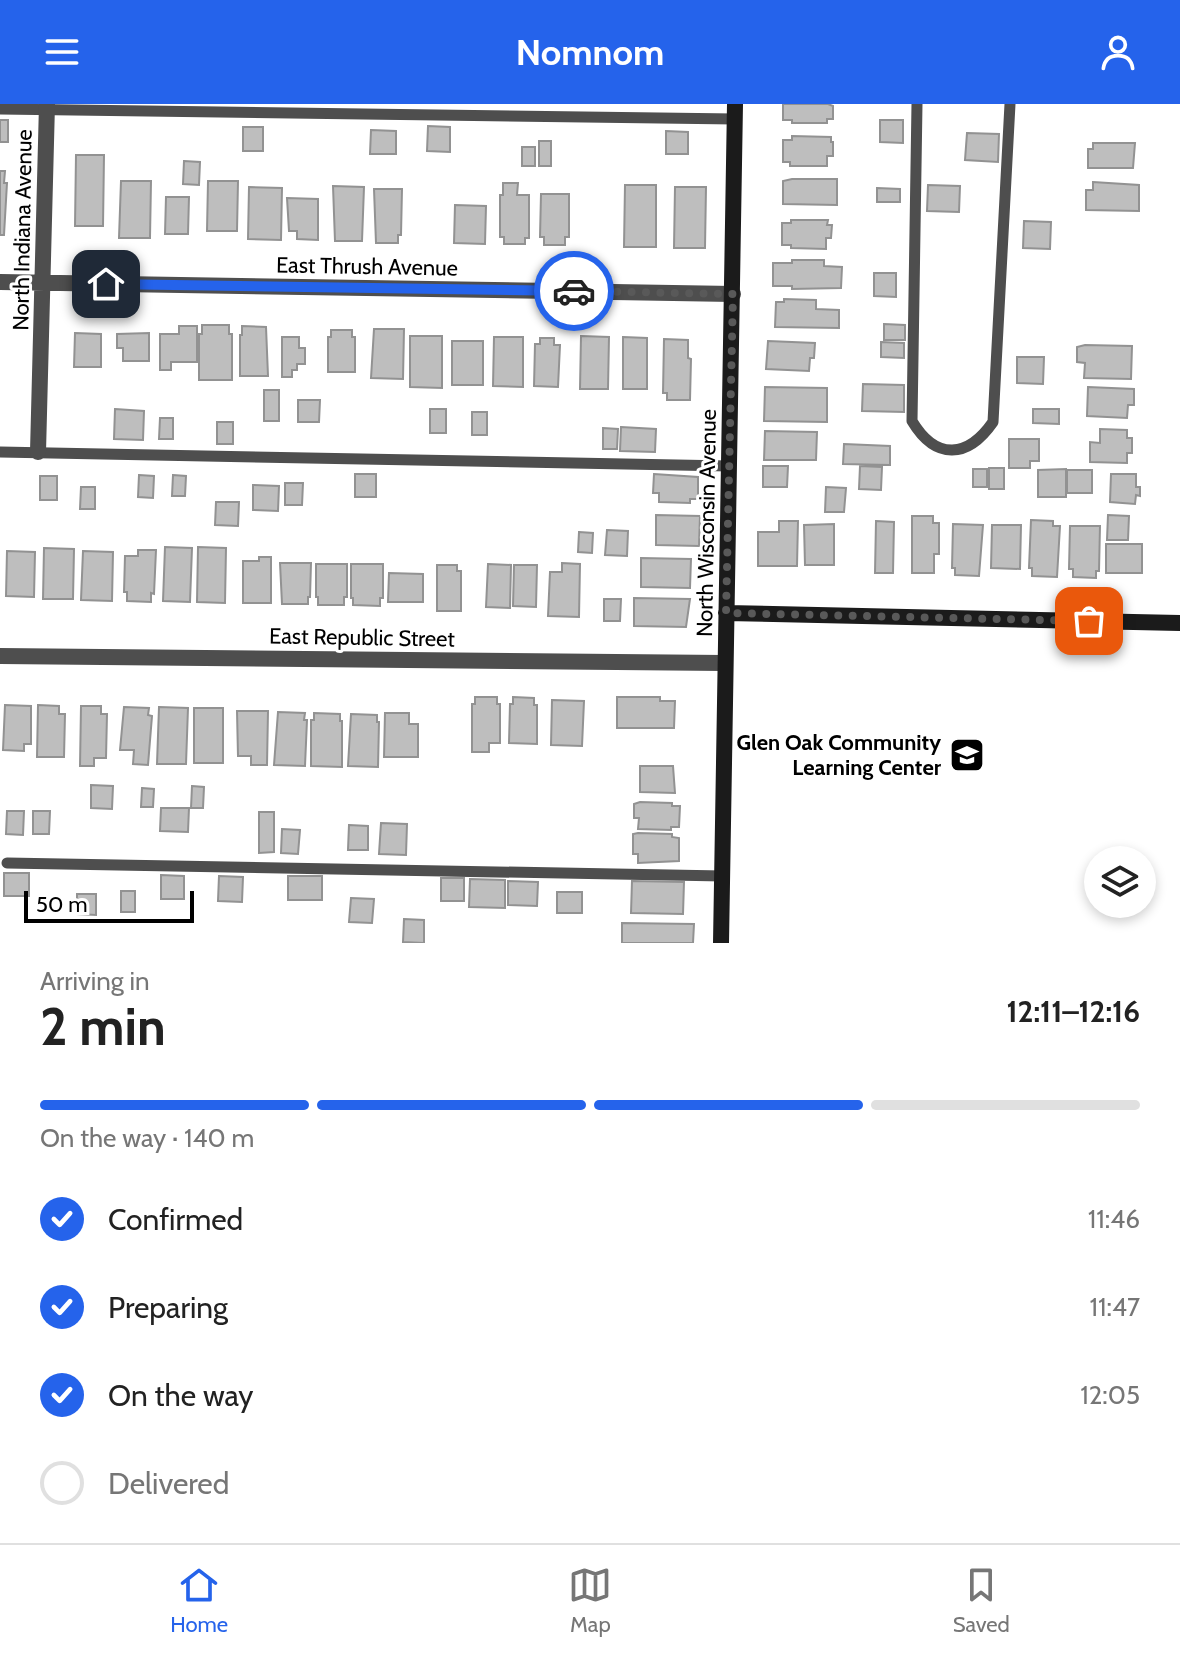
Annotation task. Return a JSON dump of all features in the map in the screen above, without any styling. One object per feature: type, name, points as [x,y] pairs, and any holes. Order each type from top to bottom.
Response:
[{"type":"street","name":"North Indiana Avenue","points":[[38,452],[47,107]]},
{"type":"street","name":"North Wisconsin Avenue","points":[[721,943],[735,112]]},
{"type":"street","name":"East Thrush Avenue","points":[[0,282],[733,294]]},
{"type":"street","points":[[726,613],[1180,623]]},
{"type":"street","name":"East Republic Street","points":[[0,656],[724,663]]},
{"type":"lane","points":[[917,104],[912,421],[922,436],[939,448],[954,450],[981,440],[993,422],[1010,104]]},
{"type":"lane","points":[[0,109],[735,112]]},
{"type":"lane","points":[[0,452],[729,466]]},
{"type":"lane","points":[[7,863],[723,876]]},
{"type":"building","points":[[783,104],[828,104],[833,106],[833,119],[827,119],[827,123],[792,123],[792,120],[783,120]]},
{"type":"building","points":[[0,120],[8,120],[8,142],[0,142]]},
{"type":"building","points":[[880,120],[903,120],[903,143],[880,142]]},
{"type":"building","points":[[428,126],[450,127],[450,152],[427,151]]},
{"type":"building","points":[[243,127],[263,127],[263,151],[243,151]]},
{"type":"building","points":[[371,130],[396,131],[396,154],[370,154]]},
{"type":"building","points":[[666,131],[688,132],[688,154],[666,154]]},
{"type":"building","points":[[967,133],[999,134],[998,162],[965,160]]},
{"type":"building","points":[[792,136],[831,137],[833,156],[827,156],[827,166],[790,166],[790,162],[783,162],[783,140],[792,140]]},
{"type":"building","points":[[539,141],[551,141],[551,166],[539,166]]},
{"type":"building","points":[[1093,143],[1135,143],[1133,168],[1088,168],[1088,149],[1093,149]]},
{"type":"building","points":[[522,147],[535,147],[535,166],[522,166]]},
{"type":"building","points":[[76,155],[104,155],[103,226],[75,226]]},
{"type":"building","points":[[184,161],[200,162],[199,185],[183,184]]},
{"type":"building","points":[[0,171],[5,171],[4,183],[7,183],[4,235],[0,235]]},
{"type":"building","points":[[837,179],[837,205],[783,204],[783,181]]},
{"type":"building","points":[[121,181],[151,181],[150,238],[119,238]]},
{"type":"building","points":[[208,181],[238,181],[237,231],[207,231]]},
{"type":"building","points":[[1093,182],[1139,185],[1139,211],[1086,210],[1086,190],[1093,190]]},
{"type":"building","points":[[503,183],[518,183],[517,195],[529,195],[529,238],[525,238],[525,244],[504,244],[504,237],[500,237]]},
{"type":"building","points":[[625,185],[656,185],[656,247],[624,247]]},
{"type":"building","points":[[928,185],[960,186],[959,212],[927,211]]},
{"type":"building","points":[[333,186],[364,187],[362,241],[335,241]]},
{"type":"building","points":[[249,187],[282,188],[281,240],[248,239]]},
{"type":"building","points":[[675,187],[706,187],[705,248],[674,248]]},
{"type":"building","points":[[877,188],[900,189],[900,202],[877,202]]},
{"type":"building","points":[[374,189],[402,189],[401,235],[398,235],[398,243],[376,243]]},
{"type":"building","points":[[541,194],[569,194],[569,237],[565,237],[565,245],[544,245],[544,237],[540,237]]},
{"type":"building","points":[[166,197],[189,197],[188,234],[165,234]]},
{"type":"building","points":[[287,198],[318,199],[318,240],[297,239],[297,231],[289,231]]},
{"type":"building","points":[[455,205],[486,206],[485,244],[454,243]]},
{"type":"building","points":[[791,220],[828,220],[827,225],[832,225],[831,238],[826,238],[826,249],[782,245],[782,223],[791,223]]},
{"type":"building","points":[[1024,221],[1051,222],[1050,249],[1023,248]]},
{"type":"building","points":[[792,260],[824,260],[824,266],[842,267],[841,288],[792,289],[792,286],[773,286],[773,263],[792,263]]},
{"type":"building","points":[[874,273],[896,273],[896,297],[874,296]]},
{"type":"building","points":[[784,299],[816,300],[816,309],[839,310],[839,328],[775,327],[776,302],[784,302]]},
{"type":"building","points":[[884,324],[905,325],[905,340],[884,340]]},
{"type":"building","points":[[202,325],[229,325],[229,334],[232,334],[232,380],[199,380],[199,334],[202,334]]},
{"type":"building","points":[[179,326],[197,326],[197,362],[171,362],[171,370],[160,370],[160,334],[179,334]]},
{"type":"building","points":[[242,326],[266,327],[268,376],[240,376]]},
{"type":"building","points":[[374,329],[404,329],[403,379],[371,378]]},
{"type":"building","points":[[331,330],[352,330],[352,337],[355,337],[355,372],[328,372],[328,337],[331,337]]},
{"type":"building","points":[[75,333],[101,334],[101,367],[74,367]]},
{"type":"building","points":[[149,333],[149,361],[123,361],[123,348],[117,348],[117,334]]},
{"type":"building","points":[[410,336],[442,336],[442,388],[410,387]]},
{"type":"building","points":[[581,336],[609,337],[608,389],[580,389]]},
{"type":"building","points":[[282,337],[299,337],[299,348],[305,348],[305,364],[297,364],[297,370],[292,370],[292,377],[282,377]]},
{"type":"building","points":[[494,337],[523,337],[523,387],[493,386]]},
{"type":"building","points":[[623,337],[647,338],[647,389],[623,389]]},
{"type":"building","points":[[540,338],[554,338],[554,345],[560,345],[558,387],[534,386],[535,344],[540,344]]},
{"type":"building","points":[[664,339],[688,340],[690,400],[667,400],[667,393],[663,393]]},
{"type":"building","points":[[452,341],[483,341],[483,385],[452,385]]},
{"type":"building","points":[[768,341],[815,343],[809,371],[766,369]]},
{"type":"building","points":[[881,342],[904,343],[904,358],[881,357]]},
{"type":"building","points":[[1132,346],[1131,379],[1084,378],[1085,363],[1077,362],[1077,347]]},
{"type":"building","points":[[1017,357],[1044,357],[1043,384],[1017,383]]},
{"type":"building","points":[[863,384],[904,385],[904,412],[862,411]]},
{"type":"building","points":[[765,387],[827,388],[827,422],[764,421]]},
{"type":"building","points":[[1088,387],[1134,389],[1134,405],[1128,405],[1127,418],[1087,416]]},
{"type":"building","points":[[264,390],[279,390],[279,421],[264,421]]},
{"type":"building","points":[[298,400],[320,400],[319,422],[298,422]]},
{"type":"building","points":[[115,409],[144,411],[143,440],[114,439]]},
{"type":"building","points":[[430,409],[446,409],[446,433],[430,433]]},
{"type":"building","points":[[1033,409],[1059,409],[1059,424],[1033,423]]},
{"type":"building","points":[[472,412],[487,412],[487,435],[472,435]]},
{"type":"building","points":[[160,418],[173,418],[173,439],[159,439]]},
{"type":"building","points":[[217,422],[233,422],[233,444],[217,444]]},
{"type":"building","points":[[621,427],[656,429],[655,452],[620,451]]},
{"type":"building","points":[[603,428],[618,429],[617,449],[603,449]]},
{"type":"building","points":[[1100,429],[1127,430],[1127,438],[1132,438],[1132,453],[1127,453],[1127,463],[1090,462],[1090,442],[1100,443]]},
{"type":"building","points":[[765,431],[817,432],[816,460],[764,460]]},
{"type":"building","points":[[1009,439],[1039,439],[1039,461],[1030,461],[1030,468],[1009,468]]},
{"type":"building","points":[[844,444],[890,446],[890,465],[843,464]]},
{"type":"building","points":[[763,466],[788,466],[787,487],[763,487]]},
{"type":"building","points":[[860,466],[882,467],[881,490],[859,489]]},
{"type":"building","points":[[989,468],[1004,468],[1004,489],[989,489]]},
{"type":"building","points":[[973,469],[987,469],[987,487],[973,487]]},
{"type":"building","points":[[1066,469],[1066,497],[1038,497],[1038,470]]},
{"type":"building","points":[[1067,470],[1092,470],[1092,493],[1067,493]]},
{"type":"building","points":[[355,474],[376,474],[376,497],[355,497]]},
{"type":"building","points":[[654,474],[698,477],[698,499],[690,499],[690,503],[659,502],[659,493],[653,493]]},
{"type":"building","points":[[1111,474],[1136,474],[1140,496],[1136,495],[1135,504],[1110,502]]},
{"type":"building","points":[[139,475],[154,476],[153,498],[138,497]]},
{"type":"building","points":[[173,475],[186,476],[185,496],[172,496]]},
{"type":"building","points":[[40,476],[57,476],[57,500],[40,500]]},
{"type":"building","points":[[285,483],[303,483],[302,505],[285,505]]},
{"type":"building","points":[[253,485],[279,486],[278,511],[253,510]]},
{"type":"building","points":[[81,487],[95,487],[95,509],[80,509]]},
{"type":"building","points":[[826,487],[846,488],[844,512],[825,512]]},
{"type":"building","points":[[216,502],[239,502],[238,526],[215,525]]},
{"type":"building","points":[[656,515],[700,516],[699,546],[656,545]]},
{"type":"building","points":[[1108,515],[1129,516],[1128,540],[1107,540]]},
{"type":"building","points":[[912,516],[933,516],[933,523],[939,523],[939,554],[934,554],[934,573],[912,573]]},
{"type":"building","points":[[1031,520],[1053,521],[1053,526],[1060,526],[1057,577],[1032,576],[1032,568],[1029,568]]},
{"type":"building","points":[[779,521],[798,521],[797,566],[758,566],[758,532],[779,532]]},
{"type":"building","points":[[876,521],[894,522],[893,573],[875,573]]},
{"type":"building","points":[[834,524],[834,565],[805,565],[804,525]]},
{"type":"building","points":[[953,524],[983,525],[979,576],[955,575],[955,568],[952,568]]},
{"type":"building","points":[[992,525],[1021,525],[1020,569],[991,568]]},
{"type":"building","points":[[1070,526],[1100,526],[1099,571],[1096,571],[1096,578],[1073,577],[1073,569],[1069,569]]},
{"type":"building","points":[[607,530],[628,531],[627,556],[605,555]]},
{"type":"building","points":[[579,532],[593,533],[592,553],[578,552]]},
{"type":"building","points":[[1106,544],[1142,544],[1142,573],[1106,573]]},
{"type":"building","points":[[165,547],[192,548],[190,602],[163,601]]},
{"type":"building","points":[[198,547],[226,548],[225,603],[197,602]]},
{"type":"building","points":[[44,548],[74,549],[73,599],[43,599]]},
{"type":"building","points":[[138,550],[156,550],[151,602],[127,601],[127,592],[124,592],[125,556],[138,556]]},
{"type":"building","points":[[7,551],[35,552],[34,597],[6,596]]},
{"type":"building","points":[[83,551],[113,552],[112,601],[81,600]]},
{"type":"building","points":[[259,557],[271,557],[271,603],[243,603],[243,561],[259,561]]},
{"type":"building","points":[[641,558],[691,559],[690,588],[641,587]]},
{"type":"building","points":[[280,563],[311,563],[308,604],[282,604]]},
{"type":"building","points":[[562,563],[580,564],[579,617],[548,616],[550,572],[562,572]]},
{"type":"building","points":[[316,564],[347,564],[347,597],[344,597],[344,605],[318,605]]},
{"type":"building","points":[[351,564],[383,564],[383,598],[380,598],[380,606],[353,605]]},
{"type":"building","points":[[488,564],[511,565],[510,608],[486,607]]},
{"type":"building","points":[[437,565],[457,565],[457,571],[461,571],[461,611],[437,611]]},
{"type":"building","points":[[514,565],[537,565],[536,607],[513,606]]},
{"type":"building","points":[[389,573],[423,574],[423,602],[388,602]]},
{"type":"building","points":[[634,598],[690,599],[686,627],[634,626]]},
{"type":"building","points":[[604,599],[621,599],[620,621],[604,621]]},
{"type":"building","points":[[475,697],[497,697],[497,704],[500,704],[500,743],[489,743],[489,752],[472,752],[472,704],[475,704]]},
{"type":"building","points":[[513,697],[534,698],[534,705],[537,705],[537,744],[509,743]]},
{"type":"building","points":[[617,697],[660,697],[660,701],[675,701],[674,728],[617,728]]},
{"type":"building","points":[[552,700],[584,701],[582,746],[551,745]]},
{"type":"building","points":[[5,705],[31,706],[31,744],[24,744],[24,751],[3,750]]},
{"type":"building","points":[[38,705],[59,706],[59,714],[65,714],[64,757],[37,757]]},
{"type":"building","points":[[81,706],[101,706],[101,714],[107,714],[106,758],[94,758],[94,766],[80,766]]},
{"type":"building","points":[[124,707],[149,708],[148,715],[152,716],[148,765],[133,764],[134,750],[120,750]]},
{"type":"building","points":[[159,707],[188,708],[186,764],[157,764]]},
{"type":"building","points":[[194,708],[223,708],[223,763],[194,763]]},
{"type":"building","points":[[237,711],[268,711],[267,765],[251,765],[251,756],[238,756]]},
{"type":"building","points":[[278,712],[305,713],[305,766],[274,765]]},
{"type":"building","points":[[314,713],[340,714],[342,767],[311,766],[311,720],[314,720]]},
{"type":"building","points":[[385,713],[409,713],[409,724],[418,724],[418,757],[384,757]]},
{"type":"building","points":[[351,714],[377,715],[378,767],[348,766]]},
{"type":"building","points":[[640,766],[673,766],[675,793],[640,792]]},
{"type":"building","points":[[91,785],[113,786],[112,809],[91,808]]},
{"type":"building","points":[[192,786],[204,787],[203,808],[191,808]]},
{"type":"building","points":[[142,788],[154,789],[153,807],[141,807]]},
{"type":"building","points":[[634,804],[680,806],[679,827],[671,827],[671,830],[638,829],[639,818],[634,818]]},
{"type":"building","points":[[161,808],[189,808],[188,832],[160,831]]},
{"type":"building","points":[[7,811],[24,811],[23,835],[6,834]]},
{"type":"building","points":[[33,811],[50,811],[49,834],[33,834]]},
{"type":"building","points":[[259,812],[274,812],[274,852],[259,853]]},
{"type":"building","points":[[381,823],[407,824],[406,855],[379,854]]},
{"type":"building","points":[[349,825],[368,826],[368,850],[348,850]]},
{"type":"building","points":[[282,829],[300,830],[298,854],[281,853]]},
{"type":"building","points":[[633,834],[672,834],[672,837],[679,838],[679,861],[638,863],[638,854],[633,854]]},
{"type":"building","points":[[4,873],[29,873],[29,896],[4,896]]},
{"type":"building","points":[[161,875],[184,876],[184,899],[161,899]]},
{"type":"building","points":[[219,876],[243,877],[242,902],[218,901]]},
{"type":"building","points":[[288,876],[322,876],[322,900],[288,900]]},
{"type":"building","points":[[441,878],[464,878],[464,901],[441,901]]},
{"type":"building","points":[[470,879],[505,880],[505,908],[469,907]]},
{"type":"building","points":[[508,881],[538,882],[537,906],[508,905]]},
{"type":"building","points":[[632,881],[684,882],[683,914],[631,913]]},
{"type":"building","points":[[121,891],[135,891],[135,912],[121,912]]},
{"type":"building","points":[[557,892],[582,892],[582,913],[557,913]]},
{"type":"building","points":[[77,894],[96,894],[96,915],[77,914]]},
{"type":"building","points":[[351,898],[374,899],[372,923],[349,922]]},
{"type":"building","points":[[404,919],[424,920],[424,943],[403,942]]},
{"type":"building","points":[[622,923],[694,924],[693,943],[622,943]]},
{"type":"way so far","points":[[574,291],[733,294],[726,613],[1089,621]]},
{"type":"place","name":"Glen Oak Community Learning Center","points":[[967,755]]},
{"type":"route","points":[[106,284],[574,291]]}]
